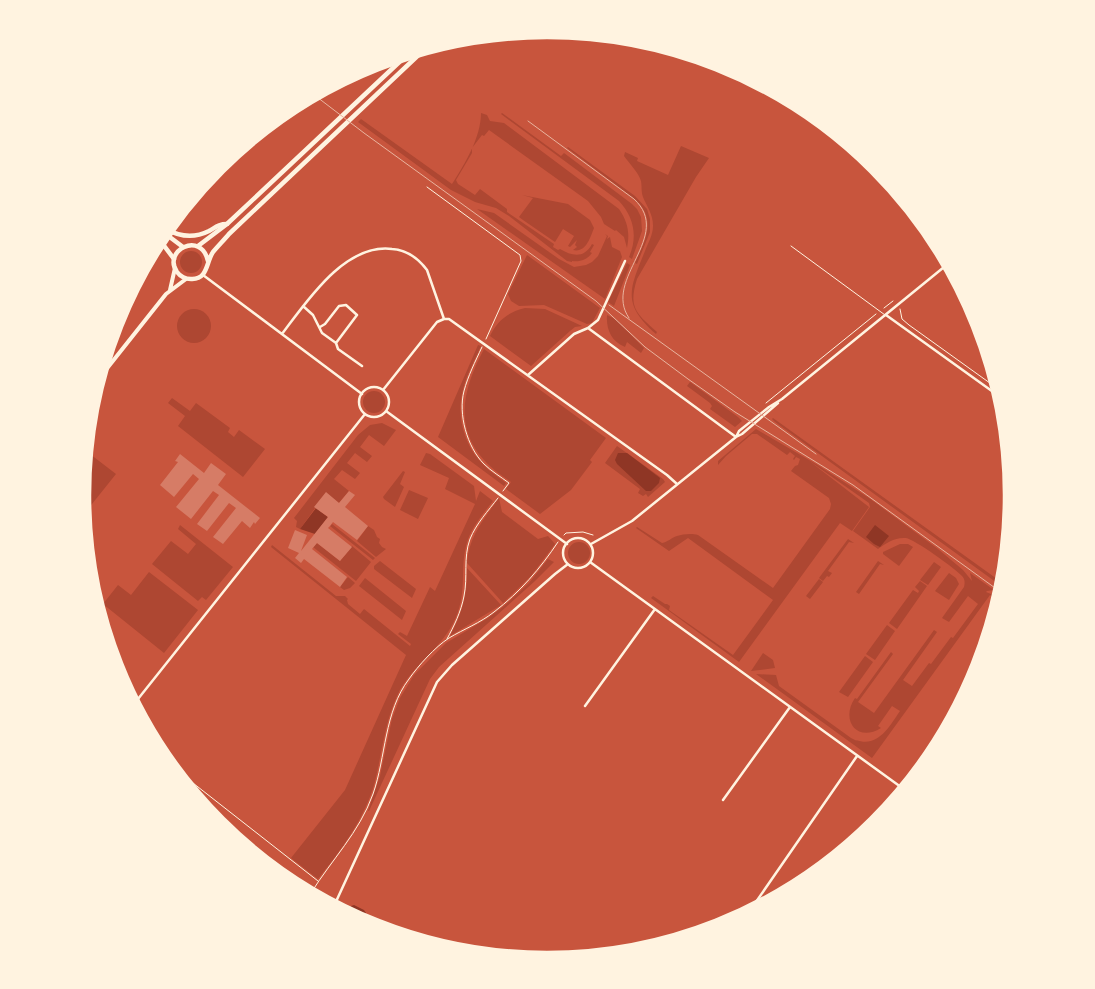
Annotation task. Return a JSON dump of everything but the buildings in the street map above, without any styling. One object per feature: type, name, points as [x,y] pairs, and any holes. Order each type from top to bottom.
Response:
[{"type":"main road","points":[[208,261],[213,252],[229,234],[416,57]]},
{"type":"main road","points":[[198,246],[227,224],[399,63]]},
{"type":"main road","points":[[174,233],[189,236],[204,233],[219,224],[227,224]]},
{"type":"main road","points":[[170,238],[183,247]]},
{"type":"main road","points":[[109,367],[170,290],[186,279],[195,279],[203,275],[208,266],[205,252],[198,246],[188,245],[183,247],[174,258]]},
{"type":"main road","points":[[164,247],[174,258],[175,268],[170,290]]},
{"type":"main road","points":[[175,268],[186,279]]},
{"type":"street","points":[[282,334],[303,306],[328,278],[346,263],[363,254],[390,248],[404,251],[413,256],[427,270],[444,319]]},
{"type":"street","points":[[528,375],[574,334],[588,328],[598,320],[625,261]]},
{"type":"street","points":[[590,544],[632,521],[772,410],[782,399],[944,267]]},
{"type":"street","points":[[203,275],[362,394]]},
{"type":"street","points":[[320,327],[325,324],[339,306],[346,305],[352,310],[357,315],[336,343]]},
{"type":"street","points":[[303,306],[313,315],[322,333],[336,343],[338,349],[362,366]]},
{"type":"street","points":[[886,315],[993,393]]},
{"type":"street","points":[[383,390],[434,326],[444,319],[449,319],[677,484]]},
{"type":"street","points":[[588,328],[736,437]]},
{"type":"street","points":[[370,388],[383,390],[388,398],[386,411],[378,416],[365,414],[359,402],[362,394],[370,388]]},
{"type":"street","points":[[386,411],[566,544]]},
{"type":"street","points":[[139,698],[365,414]]},
{"type":"street","points":[[574,538],[579,538],[590,544],[593,555],[590,562],[582,567],[568,564],[564,556],[566,544],[574,538]]},
{"type":"street","points":[[590,562],[899,786]]},
{"type":"street","points":[[337,900],[437,682],[459,659],[568,564]]},
{"type":"street","points":[[585,706],[655,609]]},
{"type":"street","points":[[723,800],[790,707]]},
{"type":"street","points":[[757,900],[857,756]]},
{"type":"lane","points":[[791,246],[886,315]]},
{"type":"path","points":[[427,187],[520,255],[521,258],[468,377],[463,393],[464,426],[471,445],[483,463],[508,483],[481,519],[470,540],[466,554],[464,596],[461,610],[447,639]]},
{"type":"path","points":[[884,308],[893,301]]},
{"type":"path","points":[[900,310],[902,319],[909,325],[991,385]]},
{"type":"path","points":[[766,403],[876,314]]},
{"type":"path","points":[[560,540],[566,533],[583,532],[593,535]]},
{"type":"path","points":[[194,784],[318,882]]},
{"type":"shaded area","points":[[481,113],[487,115],[490,121],[504,123],[619,209],[627,228],[627,248],[624,237],[616,230],[604,224],[601,217],[588,201],[489,130],[472,147],[478,131]]},
{"type":"shaded area","points":[[502,113],[561,156],[564,153],[637,209],[641,217],[642,231],[632,259],[629,257],[634,235],[633,227],[628,214],[619,201]]},
{"type":"shaded area","points":[[361,119],[452,184],[472,149],[472,153],[456,180],[458,184],[475,195],[480,189],[507,209],[507,212],[554,244],[553,247],[558,250],[578,255],[589,249],[592,244],[594,245],[590,252],[592,253],[581,261],[567,261],[509,216],[496,208],[475,202],[451,190],[358,122]]},
{"type":"shaded area","points":[[681,146],[709,158],[637,279],[633,297],[634,304],[639,315],[657,332],[656,334],[645,323],[638,314],[633,305],[632,286],[651,236],[653,222],[642,195],[640,178],[624,156],[625,152],[638,158],[637,161],[668,175]]},
{"type":"shaded area","points":[[568,147],[635,196],[647,209],[650,219],[650,232],[637,264],[635,263],[645,238],[648,223],[642,208],[636,200]]},
{"type":"shaded area","points":[[522,195],[568,204],[590,220],[594,228],[587,244],[581,249],[573,250],[577,247],[575,245],[577,240],[570,247],[568,246],[574,236],[563,229],[555,242],[519,217],[533,198]]},
{"type":"shaded area","points":[[477,209],[494,213],[559,259],[574,267],[592,262],[598,256],[607,236],[605,234],[608,236],[607,239],[610,237],[612,247],[620,251],[622,257],[605,299]]},
{"type":"shaded area","points":[[191,251],[199,254],[202,262],[199,270],[191,273],[183,270],[180,262],[183,254]]},
{"type":"shaded area","points":[[527,255],[600,308],[592,323],[587,324],[544,305],[519,306],[511,301],[508,294]]},
{"type":"shaded area","points":[[627,263],[630,265],[614,306],[608,302]]},
{"type":"shaded area","points":[[525,308],[545,309],[582,326],[575,327],[531,366],[490,336],[504,318],[513,312]]},
{"type":"shaded area","points":[[194,309],[206,314],[211,326],[206,338],[194,343],[182,338],[177,326],[182,314]]},
{"type":"shaded area","points":[[607,315],[615,319],[644,348],[641,353],[627,342],[625,347],[613,338],[607,325]]},
{"type":"shaded area","points":[[478,345],[481,346],[463,388],[460,411],[461,420],[469,446],[485,466],[506,483],[504,486],[438,437]]},
{"type":"shaded area","points":[[484,349],[606,438],[590,460],[592,462],[571,490],[540,514],[506,489],[511,482],[484,460],[474,447],[468,433],[465,419],[467,391],[471,377]]},
{"type":"shaded area","points":[[690,382],[742,421],[735,427],[710,409],[712,406],[710,403],[687,386]]},
{"type":"shaded area","points":[[374,391],[382,394],[385,402],[382,410],[374,413],[366,410],[363,402],[366,394]]},
{"type":"shaded area","points":[[172,398],[190,411],[196,403],[230,428],[228,432],[234,437],[239,430],[265,449],[243,477],[178,426],[185,416],[168,403]]},
{"type":"shaded area","points":[[772,419],[997,579],[996,582],[775,422]]},
{"type":"shaded area","points":[[382,423],[396,430],[384,446],[369,435],[360,447],[372,456],[367,462],[355,453],[347,463],[360,473],[355,479],[342,470],[334,479],[349,491],[339,503],[326,493],[300,529],[296,527],[297,521],[294,518],[358,435],[370,425]]},
{"type":"shaded area","points":[[756,429],[816,464],[869,498],[938,549],[963,570],[972,581],[970,573],[994,590],[986,592],[993,595],[993,597],[990,595],[872,758],[756,674],[776,675],[779,686],[851,738],[857,741],[871,741],[877,739],[887,729],[900,711],[892,706],[878,726],[881,728],[865,733],[858,731],[853,727],[849,714],[855,698],[857,699],[891,652],[893,654],[858,702],[874,713],[934,630],[937,632],[903,680],[912,686],[951,637],[953,638],[978,604],[968,596],[949,622],[942,618],[964,587],[963,577],[944,561],[906,538],[894,539],[878,549],[853,531],[870,507],[869,503],[808,460],[869,507],[852,531],[840,523],[739,662],[651,598],[653,596],[670,606],[669,610],[733,655],[773,600],[688,538],[669,551],[636,528],[662,543],[682,535],[698,535],[773,588],[830,509],[831,504],[829,498],[791,471],[798,465],[800,459],[796,457],[794,460],[795,456],[790,452],[787,455],[757,434],[752,434],[718,465],[718,461]]},
{"type":"shaded area","points":[[617,446],[665,482],[648,497],[646,494],[643,496],[638,493],[640,489],[605,463]]},
{"type":"shaded area","points":[[426,453],[474,486],[476,501],[480,491],[493,501],[477,522],[466,546],[461,598],[456,617],[443,638],[410,675],[397,696],[389,718],[374,785],[364,811],[350,835],[318,879],[291,858],[345,790],[406,655],[271,547],[272,545],[336,596],[345,596],[348,599],[348,604],[360,614],[364,609],[410,646],[411,644],[398,634],[400,632],[407,636],[430,587],[435,591],[475,504],[445,489],[449,478],[420,465]]},
{"type":"shaded area","points":[[618,453],[627,453],[660,478],[659,483],[651,491],[646,491],[617,464],[615,460]]},
{"type":"shaded area","points":[[92,456],[116,474],[90,506]]},
{"type":"shaded area","points":[[403,471],[405,472],[400,484],[404,487],[395,507],[383,497]]},
{"type":"shaded area","points":[[409,490],[428,498],[418,519],[400,510]]},
{"type":"shaded area","points":[[499,498],[502,512],[538,539],[548,536],[555,544],[531,576],[503,603],[467,563],[468,553],[474,536]]},
{"type":"shaded area","points":[[316,508],[328,517],[315,534],[300,529]]},
{"type":"shaded area","points":[[332,524],[375,558],[373,560],[330,526]]},
{"type":"shaded area","points":[[180,525],[233,567],[206,600],[202,597],[198,601],[152,564],[171,541],[188,554],[196,544],[178,529]]},
{"type":"shaded area","points":[[875,525],[889,536],[880,547],[866,537]]},
{"type":"shaded area","points":[[368,526],[374,530],[380,539],[379,543],[386,549],[376,557],[357,541]]},
{"type":"shaded area","points":[[848,539],[854,543],[849,542],[828,571],[832,573],[823,581],[819,578]]},
{"type":"shaded area","points":[[579,542],[587,545],[590,553],[587,561],[579,564],[571,561],[568,553],[571,545]]},
{"type":"shaded area","points":[[317,543],[340,561],[352,546],[371,562],[356,581],[313,547]]},
{"type":"shaded area","points":[[900,544],[908,544],[913,547],[899,566],[883,554],[883,552]]},
{"type":"shaded area","points":[[548,559],[554,562],[439,667],[430,679],[368,811],[380,776],[392,719],[400,698],[414,675],[446,643],[488,618],[504,606],[529,583]]},
{"type":"shaded area","points":[[380,561],[416,589],[412,598],[374,569],[374,566]]},
{"type":"shaded area","points":[[878,561],[884,565],[880,564],[859,594],[856,592]]},
{"type":"shaded area","points":[[934,562],[941,567],[928,585],[920,580]]},
{"type":"shaded area","points":[[467,568],[501,605],[450,636],[458,620],[463,603]]},
{"type":"shaded area","points":[[149,572],[198,610],[164,653],[104,605],[118,585],[131,595]]},
{"type":"shaded area","points":[[949,573],[956,578],[959,584],[949,600],[935,591]]},
{"type":"shaded area","points":[[348,577],[355,583],[350,588],[344,590],[340,587]]},
{"type":"shaded area","points":[[365,578],[406,611],[402,620],[359,586]]},
{"type":"shaded area","points":[[819,579],[823,582],[810,599],[806,596]]},
{"type":"shaded area","points":[[920,581],[927,586],[897,629],[889,623],[913,590],[918,593],[919,591],[915,587]]},
{"type":"shaded area","points":[[887,625],[895,631],[875,660],[866,654]]},
{"type":"shaded area","points":[[763,653],[773,660],[775,668],[751,671]]},
{"type":"shaded area","points":[[865,656],[873,662],[848,697],[839,692]]},
{"type":"shaded area","points":[[354,905],[364,910],[366,914],[351,907]]},
{"type":"tram line","points":[[319,99],[596,301],[645,347],[688,379],[735,412],[853,485],[995,588]]},
{"type":"tram line","points":[[528,121],[634,199],[644,213],[646,228],[643,243],[624,288],[623,303],[629,318]]},
{"type":"tram line","points":[[609,305],[816,454]]}]
